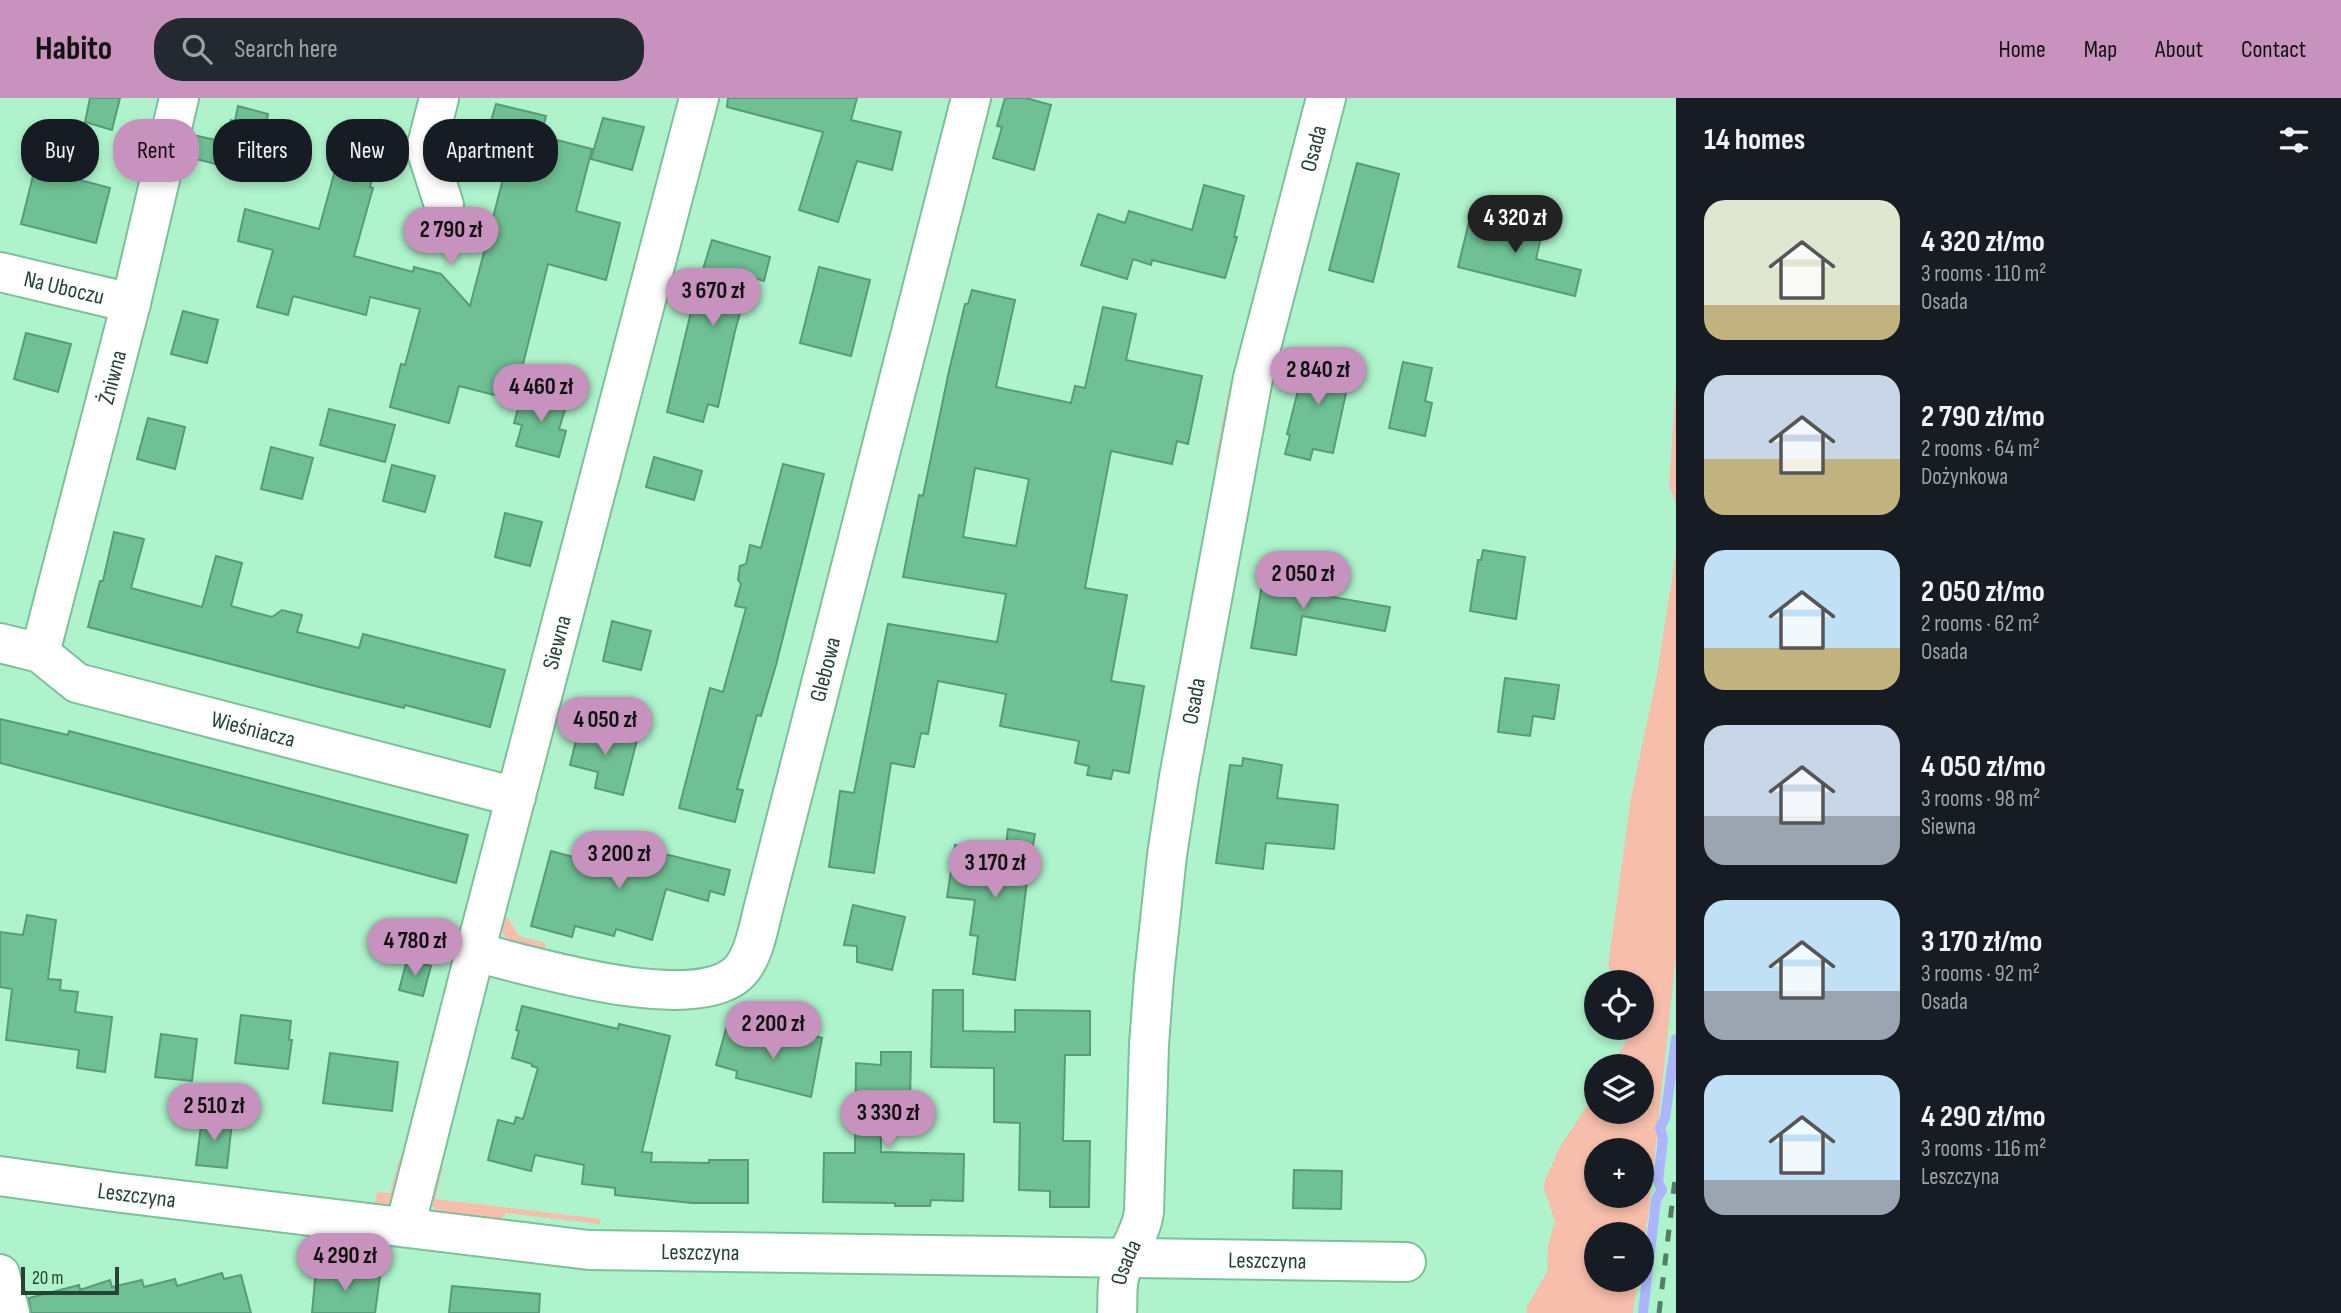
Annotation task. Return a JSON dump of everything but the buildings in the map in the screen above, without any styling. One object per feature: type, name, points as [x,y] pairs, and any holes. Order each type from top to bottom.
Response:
[{"type":"street","name":"Żniwna","points":[[40,653],[131,303],[179,98]]},
{"type":"street","points":[[439,98],[426,149],[443,205]]},
{"type":"street","name":"Siewna","points":[[405,1227],[699,98]]},
{"type":"street","name":"Glebowa","points":[[475,952],[604,984],[629,987],[697,990],[714,987],[734,977],[744,965],[764,910],[971,98]]},
{"type":"street","name":"Osada","points":[[1118,1313],[1118,1282],[1144,1217],[1149,1045],[1154,977],[1167,855],[1179,777],[1253,378],[1326,98]]},
{"type":"street","name":"Na Uboczu","points":[[0,272],[131,303]]},
{"type":"street","name":"Wieśniacza","points":[[0,643],[40,653],[77,683],[516,797]]},
{"type":"street","name":"Leszczyna","points":[[0,1176],[589,1250],[1406,1262]]},
{"type":"street","points":[[0,1274],[10,1313]]},
{"type":"shaded area","points":[[1231,380],[1238,383],[1222,460],[1215,459]]},
{"type":"shaded area","points":[[1676,382],[1676,503],[1669,486]]},
{"type":"shaded area","points":[[1676,553],[1676,956],[1654,1161],[1654,1138],[1584,1138],[1584,1208],[1649,1208],[1647,1222],[1584,1222],[1584,1292],[1636,1292],[1633,1313],[1527,1313],[1526,1308],[1547,1272],[1548,1245],[1555,1221],[1543,1186],[1558,1150],[1584,1110],[1584,1124],[1654,1124],[1654,1054],[1619,1054],[1627,1040],[1654,1040],[1654,970],[1610,970],[1608,966],[1631,798],[1657,675]]},
{"type":"shaded area","points":[[502,916],[508,918],[519,936],[546,943],[543,955],[512,944],[503,933]]},
{"type":"shaded area","points":[[400,1156],[404,1161],[399,1190],[392,1201],[380,1210],[375,1205],[377,1192],[390,1193]]},
{"type":"shaded area","points":[[438,1167],[443,1168],[435,1199],[601,1219],[600,1224],[506,1213],[496,1225],[447,1215],[438,1211],[429,1198],[430,1187]]},
{"type":"waterway","points":[[1643,1313],[1656,1200],[1662,1190],[1658,1181],[1663,1139],[1660,1128],[1665,1118],[1676,1039]]},
{"type":"railway","points":[[1659,1313],[1676,1171]]}]
